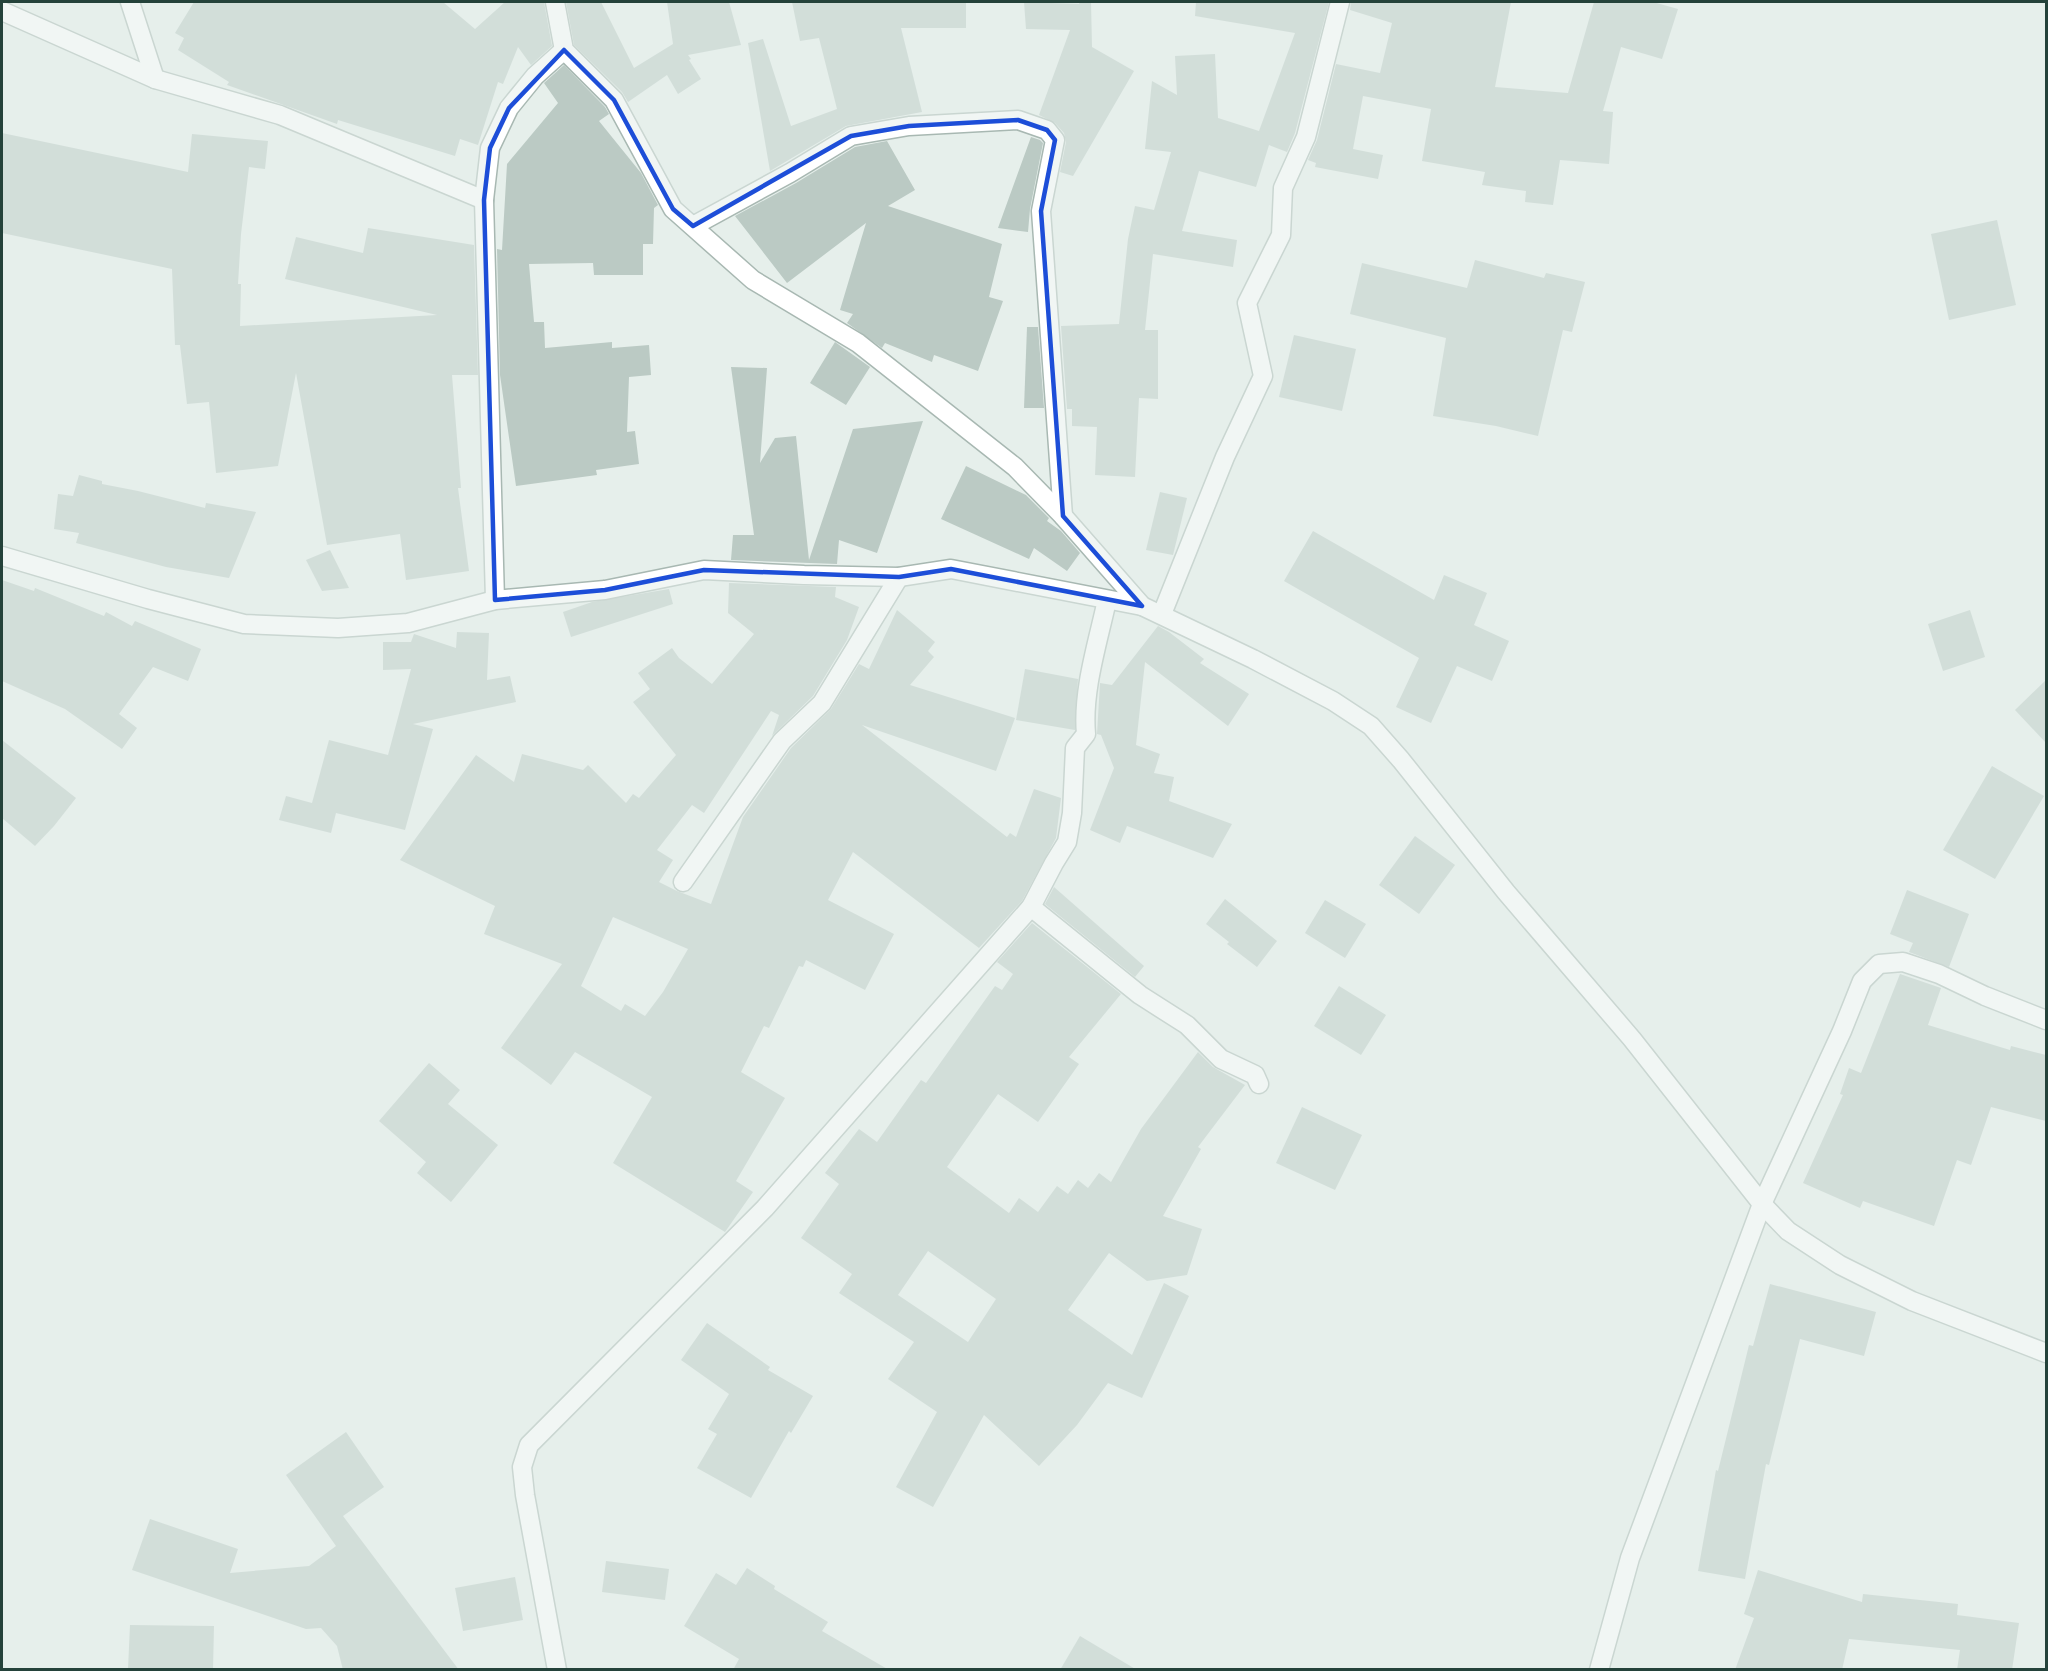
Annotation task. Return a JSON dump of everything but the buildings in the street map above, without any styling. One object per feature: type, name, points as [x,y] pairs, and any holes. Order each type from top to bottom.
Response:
[{"type":"street","points":[[2,4],[9,2]]},
{"type":"street","points":[[130,2],[155,79]]},
{"type":"street","points":[[555,2],[564,50],[614,100],[673,209],[753,280],[858,343],[1015,467],[1063,516],[1142,606]]},
{"type":"street","points":[[1162,614],[1225,457],[1263,376],[1247,303],[1281,235],[1283,188],[1306,137],[1340,2]]},
{"type":"street","points":[[2,11],[155,79],[280,115],[484,200]]},
{"type":"street","points":[[495,600],[484,200],[490,148],[509,108],[535,76],[564,50]]},
{"type":"street","points":[[693,226],[790,173],[851,136],[909,126],[1018,120],[1047,130],[1055,140],[1041,211],[1063,516]]},
{"type":"street","points":[[2,556],[148,599],[244,624],[338,628],[408,622],[495,600],[605,590],[704,570],[899,577],[951,569],[1142,606],[1333,701],[1371,726],[1401,760],[1506,892],[1632,1039],[1762,1204],[1788,1231],[1839,1265],[1912,1301],[2046,1353]]},
{"type":"street","points":[[683,882],[783,741],[822,703],[899,577]]},
{"type":"street","points":[[557,1670],[525,1495],[522,1467],[529,1445],[765,1208],[1031,907],[1067,842],[1072,813],[1075,748],[1086,734],[1084,717],[1087,695],[1107,600]]},
{"type":"street","points":[[1031,907],[1140,995],[1187,1025],[1221,1059],[1255,1075],[1259,1084]]},
{"type":"street","points":[[1599,1670],[1630,1558],[1762,1204],[1842,1031],[1862,981],[1879,964],[1903,962],[1939,974],[1985,996],[2046,1020]]},
{"type":"highlighted area","points":[[564,50],[614,100],[673,209],[693,226],[851,136],[909,126],[1018,120],[1047,130],[1055,140],[1041,211],[1063,516],[1142,606],[951,569],[899,577],[704,570],[605,590],[495,600],[484,200],[490,148],[509,108]]}]
